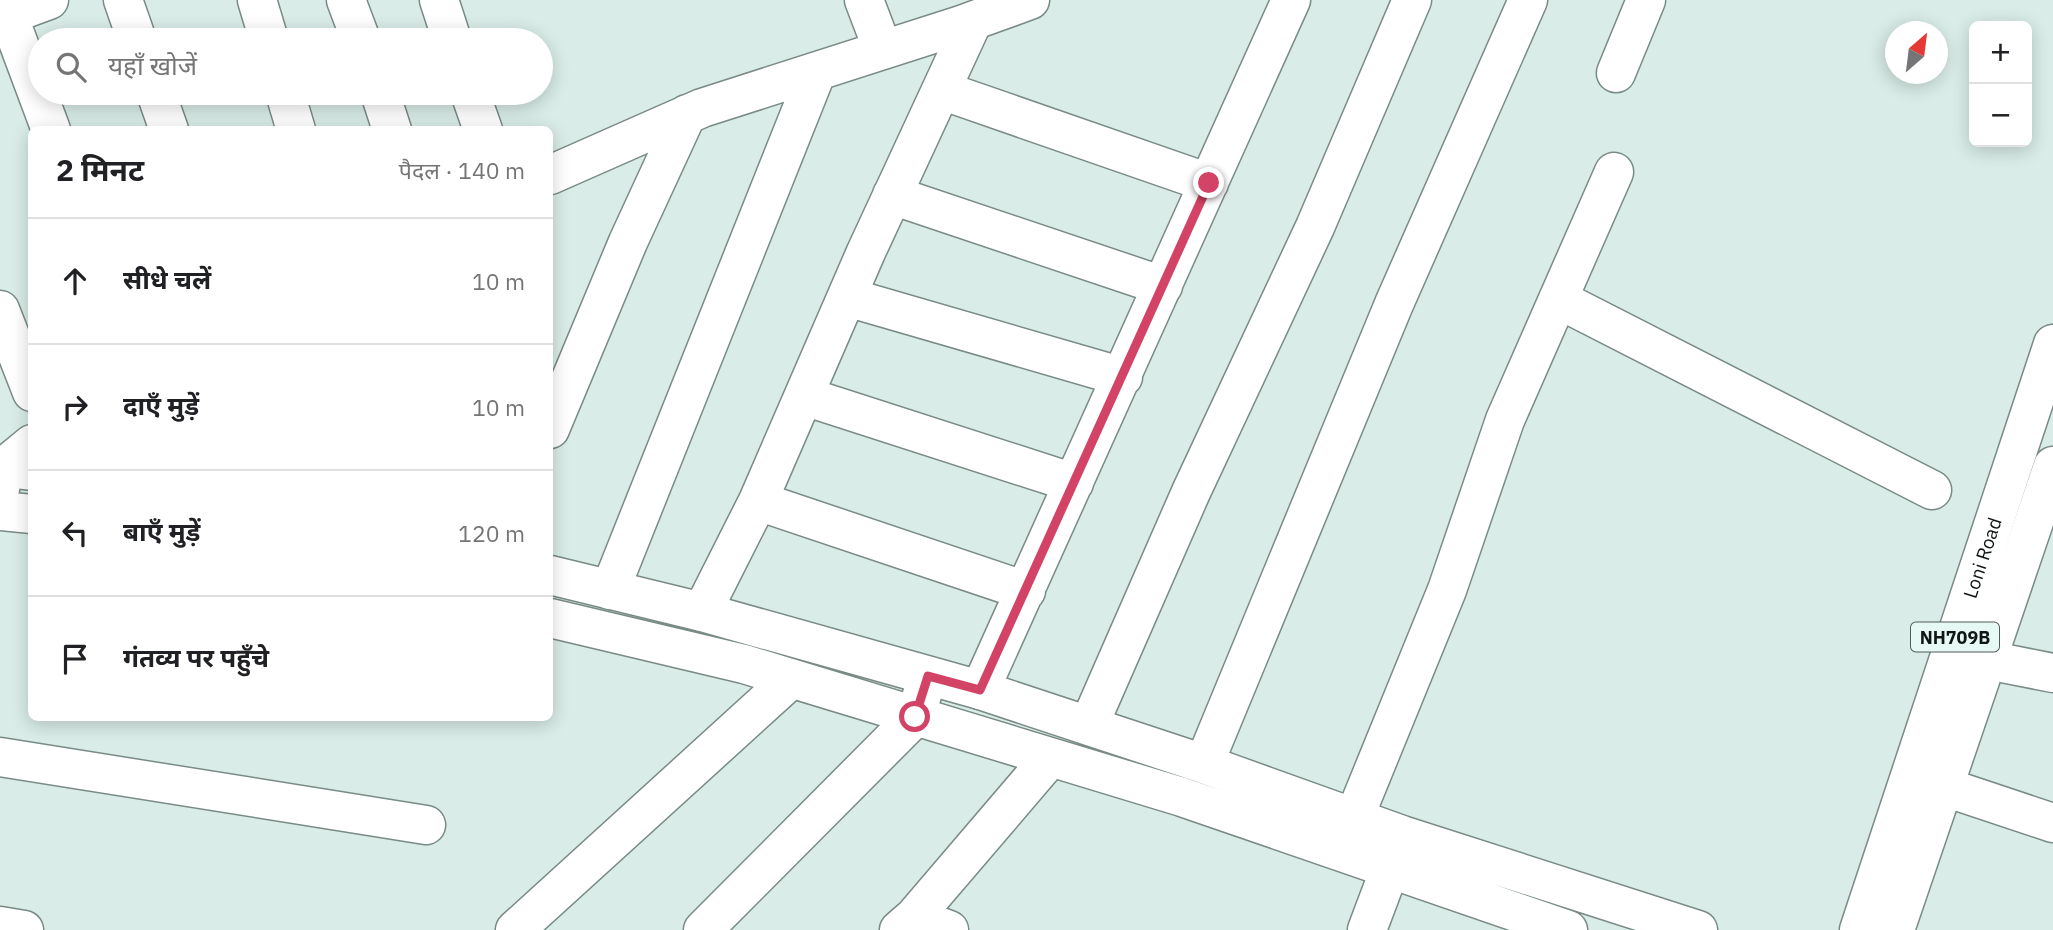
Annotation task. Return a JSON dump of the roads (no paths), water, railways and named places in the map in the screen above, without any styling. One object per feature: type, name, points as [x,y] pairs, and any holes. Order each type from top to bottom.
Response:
[{"type":"main road","points":[[28,74],[4,16],[49,0]]},
{"type":"main road","points":[[123,0],[133,28]]},
{"type":"main road","points":[[257,0],[265,28]]},
{"type":"main road","points":[[346,0],[356,28]]},
{"type":"main road","points":[[439,0],[448,28]]},
{"type":"main road","points":[[864,0],[883,50]]},
{"type":"main road","points":[[553,174],[687,114],[883,50],[979,12],[1030,0]]},
{"type":"main road","points":[[980,690],[1291,0]]},
{"type":"main road","points":[[1089,725],[1191,492],[1315,227],[1412,0]]},
{"type":"main road","points":[[1204,764],[1394,304],[1528,0]]},
{"type":"main road","points":[[1616,73],[1646,0]]},
{"type":"main road","points":[[702,612],[758,501],[892,195],[979,12]]},
{"type":"main road","points":[[610,590],[817,71]]},
{"type":"main road","points":[[941,90],[1209,183]]},
{"type":"main road","points":[[41,105],[49,126]]},
{"type":"main road","points":[[160,105],[168,126]]},
{"type":"main road","points":[[289,105],[295,126]]},
{"type":"main road","points":[[384,105],[391,126]]},
{"type":"main road","points":[[474,105],[482,126]]},
{"type":"main road","points":[[553,422],[628,243],[687,114]]},
{"type":"main road","points":[[1354,818],[1447,590],[1505,420],[1614,172]]},
{"type":"main road","points":[[892,195],[1163,286]]},
{"type":"main road","points":[[846,297],[1123,377]]},
{"type":"main road","points":[[1558,299],[1933,490]]},
{"type":"main road","points":[[0,310],[28,382]]},
{"type":"main road","name":"Loni Road","points":[[1859,930],[2053,344]]},
{"type":"main road","points":[[804,396],[1074,483]]},
{"type":"main road","name":"Loni Road","points":[[1895,930],[2053,466]]},
{"type":"main road","points":[[758,501],[1026,591]]},
{"type":"main road","points":[[0,511],[28,514]]},
{"type":"main road","points":[[1975,575],[2013,586]]},
{"type":"main road","points":[[553,576],[702,612],[980,690],[1204,764],[1354,818],[1396,852],[1568,930]]},
{"type":"main road","points":[[553,619],[744,664],[1182,797],[1699,930]]},
{"type":"main road","points":[[1987,660],[2053,673]]},
{"type":"main road","points":[[703,930],[915,717],[928,676]]},
{"type":"main road","points":[[515,930],[791,679]]},
{"type":"main road","points":[[0,757],[426,825]]},
{"type":"main road","points":[[907,923],[1050,758]]},
{"type":"main road","points":[[1945,788],[2053,823]]},
{"type":"main road","points":[[1367,930],[1396,852]]},
{"type":"main road","points":[[907,923],[949,930]]},
{"type":"main road","points":[[0,926],[24,930]]}]
